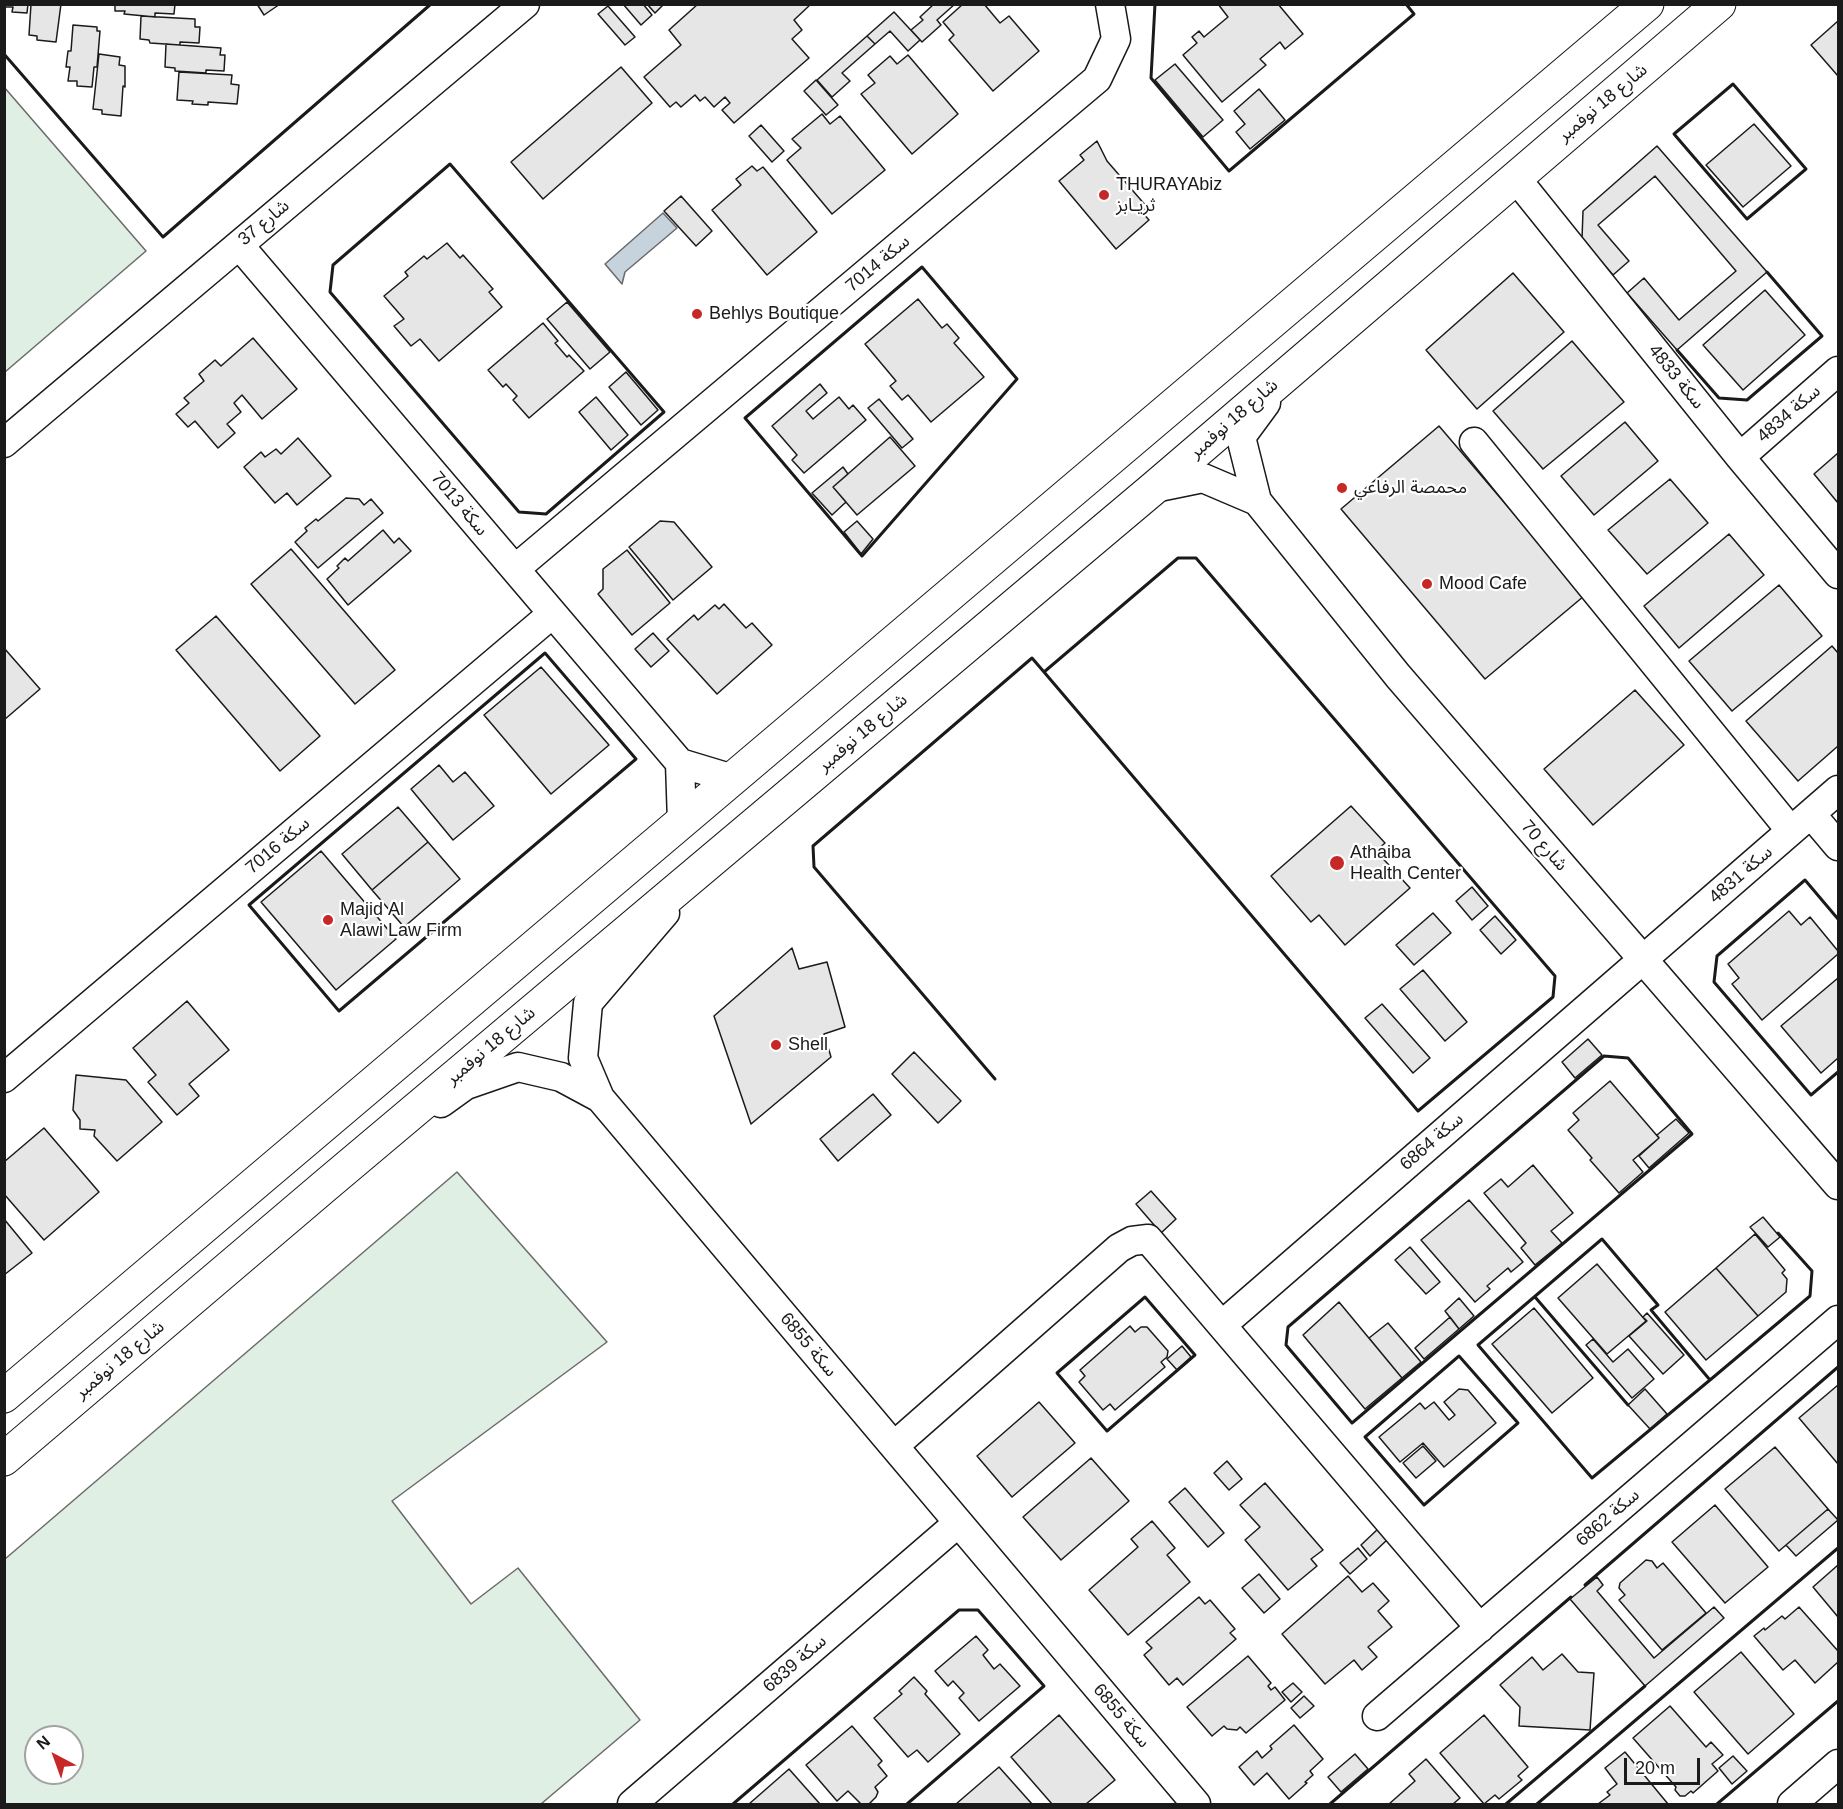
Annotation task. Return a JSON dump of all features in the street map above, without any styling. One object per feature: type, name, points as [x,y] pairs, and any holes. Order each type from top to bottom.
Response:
[{"type":"main road","points":[[4,1396],[1647,4]]},
{"type":"main road","name":"شارع 18 نوفمبر","points":[[4,1459],[1154,488],[1719,4]]},
{"type":"street","name":"شارع 37","points":[[4,443],[525,4]]},
{"type":"street","name":"سكة 7014","points":[[515,569],[1097,79],[1116,39],[1110,4]]},
{"type":"street","name":"سكة 4833","points":[[1515,177],[1740,457],[1839,574]]},
{"type":"street","name":"سكة 7013","points":[[239,245],[680,763]]},
{"type":"street","name":"شارع 70","points":[[1293,369],[1241,437],[1257,501],[1398,675],[1839,1185]]},
{"type":"street","name":"سكة 4834","points":[[1740,457],[1839,371]]},
{"type":"street","points":[[1474,442],[1801,823],[1839,846]]},
{"type":"street","name":"شارع 70","points":[[1154,488],[1203,478],[1257,501]]},
{"type":"street","name":"سكة 7016","points":[[4,1078],[552,614]]},
{"type":"street","points":[[682,822],[680,763],[733,779]]},
{"type":"street","name":"سكة 4831","points":[[1643,959],[1839,790]]},
{"type":"street","name":"سكة 6855","points":[[705,866],[588,1003],[583,1058],[600,1098],[958,1522],[1184,1801]]},
{"type":"street","name":"سكة 6864","points":[[1222,1325],[1643,959]]},
{"type":"street","points":[[326,1185],[466,1085],[518,1067],[561,1077],[600,1098]]},
{"type":"street","points":[[894,1446],[1119,1248],[1132,1241],[1148,1239],[1480,1628]]},
{"type":"street","name":"سكة 6862","points":[[1377,1716],[1839,1320]]},
{"type":"street","name":"سكة 6839","points":[[632,1804],[958,1522]]},
{"type":"street","points":[[1792,1804],[1839,1764]]},
{"type":"green space","points":[[4,87],[146,251],[5,372],[4,372]]},
{"type":"green space","points":[[457,1172],[607,1342],[392,1501],[471,1604],[518,1568],[640,1720],[541,1804],[5,1804],[5,1559]]},
{"type":"shaded area","points":[[663,213],[677,228],[625,272],[622,284],[605,264]]},
{"type":"building","points":[[4,4],[28,4],[27,13],[12,12],[13,7],[4,7]]},
{"type":"building","points":[[31,4],[61,4],[56,42],[37,40],[37,36],[29,35]]},
{"type":"building","points":[[115,4],[175,4],[174,14],[155,13],[155,17],[124,14],[125,11],[115,11]]},
{"type":"building","points":[[257,4],[280,4],[264,15]]},
{"type":"building","points":[[623,4],[643,4],[652,15],[641,25]]},
{"type":"building","points":[[647,4],[664,4],[655,13]]},
{"type":"building","points":[[698,4],[811,4],[794,20],[802,30],[792,39],[809,58],[734,123],[722,110],[730,103],[725,97],[714,107],[705,97],[700,101],[695,95],[681,107],[676,102],[670,107],[644,77],[681,45],[669,30]]},
{"type":"building","points":[[934,4],[955,4],[937,20],[941,25],[922,42],[911,30],[923,20],[920,17]]},
{"type":"building","points":[[963,4],[984,4],[1000,23],[1009,16],[1039,51],[993,91],[949,40],[954,35],[943,22]]},
{"type":"building","points":[[1218,4],[1278,4],[1303,34],[1285,49],[1280,42],[1260,59],[1266,65],[1222,102],[1183,55],[1197,43],[1192,37],[1199,31],[1204,37],[1228,17]]},
{"type":"building","points":[[608,6],[635,37],[625,45],[598,14]]},
{"type":"building","points":[[894,12],[920,40],[908,51],[890,31],[875,44],[867,36]]},
{"type":"building","points":[[141,16],[195,19],[195,27],[200,27],[199,43],[180,42],[180,45],[150,43],[149,40],[140,39]]},
{"type":"building","points":[[1838,21],[1838,76],[1811,45]]},
{"type":"building","points":[[73,25],[97,27],[97,31],[100,31],[97,67],[94,67],[92,87],[77,86],[77,81],[68,81],[70,67],[66,67],[68,51],[71,51]]},
{"type":"building","points":[[867,36],[875,44],[842,73],[850,81],[832,97],[817,80]]},
{"type":"building","points":[[166,44],[221,48],[220,55],[225,55],[224,71],[206,70],[206,73],[175,71],[175,68],[165,67]]},
{"type":"building","points":[[99,54],[120,57],[119,65],[125,66],[121,116],[102,114],[102,110],[93,109]]},
{"type":"building","points":[[908,55],[958,114],[912,154],[861,94],[875,83],[868,75],[890,56],[897,64]]},
{"type":"building","points":[[1175,64],[1223,120],[1203,137],[1155,80]]},
{"type":"building","points":[[621,67],[652,103],[543,199],[511,162]]},
{"type":"building","points":[[179,72],[232,75],[231,84],[239,85],[237,104],[208,102],[208,105],[192,104],[193,101],[177,100]]},
{"type":"building","points":[[816,80],[838,105],[826,115],[804,91]]},
{"type":"building","points":[[1259,89],[1285,120],[1250,149],[1236,132],[1245,124],[1234,111]]},
{"type":"building","points":[[822,114],[830,124],[840,116],[885,170],[832,214],[787,160],[801,148],[792,139]]},
{"type":"building","points":[[1754,124],[1791,166],[1743,207],[1706,165]]},
{"type":"building","points":[[761,125],[784,151],[772,162],[749,136]]},
{"type":"building","name":"THURAYAbiz ثريـابز","points":[[1097,141],[1107,161],[1147,207],[1142,212],[1149,220],[1116,249],[1059,181],[1084,160],[1080,155]]},
{"type":"building","points":[[1657,146],[1767,272],[1677,350],[1627,293],[1644,278],[1679,320],[1736,271],[1655,176],[1598,225],[1629,261],[1613,275],[1582,239],[1583,211]]},
{"type":"building","points":[[752,166],[757,171],[763,167],[817,232],[767,275],[712,210],[741,185],[736,179]]},
{"type":"building","points":[[681,196],[712,231],[696,246],[664,211]]},
{"type":"building","points":[[447,243],[460,258],[463,255],[493,289],[489,292],[502,307],[439,361],[420,339],[411,346],[394,326],[404,319],[384,296],[408,276],[405,272],[424,256],[427,259]]},
{"type":"building","points":[[1513,273],[1564,332],[1477,409],[1426,350]]},
{"type":"building","points":[[1765,290],[1805,335],[1743,390],[1703,345]]},
{"type":"building","points":[[918,299],[942,328],[947,324],[959,338],[954,343],[984,377],[931,422],[908,395],[902,400],[890,386],[896,381],[865,344]]},
{"type":"building","points":[[567,302],[610,352],[590,369],[547,319]]},
{"type":"building","points":[[543,323],[558,341],[555,343],[584,371],[529,418],[513,400],[517,396],[506,384],[503,387],[488,370]]},
{"type":"building","points":[[253,338],[297,389],[262,419],[242,395],[234,403],[241,412],[227,424],[235,433],[218,448],[195,421],[188,427],[176,414],[189,403],[184,398],[204,381],[199,374],[215,360],[221,366]]},
{"type":"building","points":[[1572,341],[1624,402],[1543,469],[1493,411]]},
{"type":"building","points":[[626,372],[658,410],[641,425],[609,387]]},
{"type":"building","points":[[820,384],[827,393],[806,411],[813,419],[839,397],[849,409],[853,405],[866,420],[804,473],[792,460],[797,455],[772,426]]},
{"type":"building","points":[[596,397],[628,435],[611,450],[579,412]]},
{"type":"building","points":[[879,399],[913,439],[902,448],[868,408]]},
{"type":"building","points":[[1625,422],[1658,461],[1594,515],[1561,476]]},
{"type":"building","points":[[1439,426],[1584,596],[1485,679],[1341,509]]},
{"type":"building","points":[[890,437],[915,466],[857,515],[833,487]]},
{"type":"building","points":[[298,438],[331,476],[297,505],[287,493],[275,503],[244,467],[261,452],[265,457],[276,449],[281,454]]},
{"type":"building","points":[[1838,453],[1838,503],[1814,474]]},
{"type":"building","points":[[843,467],[848,474],[833,487],[846,502],[832,515],[812,493]]},
{"type":"building","points":[[1670,479],[1708,523],[1647,574],[1608,530]]},
{"type":"building","points":[[346,498],[359,499],[364,505],[371,499],[383,513],[318,568],[295,542],[307,531],[305,528],[316,519],[318,521]]},
{"type":"building","points":[[660,521],[674,522],[712,567],[673,600],[629,547]]},
{"type":"building","points":[[857,521],[873,539],[861,554],[844,532]]},
{"type":"building","points":[[383,530],[394,543],[399,538],[411,551],[348,605],[327,579],[339,568],[337,566],[345,558],[348,561]]},
{"type":"building","points":[[1729,534],[1764,575],[1679,648],[1644,606]]},
{"type":"building","points":[[291,549],[395,670],[355,704],[251,584]]},
{"type":"building","points":[[627,550],[670,603],[632,635],[598,594],[603,589],[603,569]]},
{"type":"building","points":[[1779,585],[1822,636],[1732,711],[1689,661]]},
{"type":"building","points":[[724,604],[746,628],[752,623],[772,645],[717,694],[667,639],[694,615],[698,620],[715,605],[719,609]]},
{"type":"building","points":[[216,616],[320,736],[280,771],[176,650]]},
{"type":"building","points":[[653,633],[669,651],[651,667],[635,649]]},
{"type":"building","points":[[1832,646],[1838,653],[1838,746],[1798,781],[1746,721]]},
{"type":"building","points":[[4,648],[40,689],[4,720]]},
{"type":"building","points":[[541,667],[609,745],[551,794],[484,715]]},
{"type":"building","points":[[1635,690],[1684,745],[1593,825],[1544,769]]},
{"type":"building","points":[[439,765],[453,782],[465,772],[494,806],[453,840],[411,789]]},
{"type":"building","name":"Athaiba Health Center","points":[[1351,806],[1385,843],[1376,851],[1410,888],[1345,945],[1319,915],[1311,922],[1271,876]]},
{"type":"building","points":[[398,807],[428,842],[372,890],[342,854]]},
{"type":"building","points":[[428,842],[460,879],[404,927],[372,890]]},
{"type":"building","name":"Majid Al Alawi Law Firm","points":[[321,851],[396,939],[336,990],[261,902]]},
{"type":"building","points":[[1472,887],[1488,906],[1472,920],[1456,901]]},
{"type":"building","points":[[1789,911],[1801,925],[1810,917],[1838,951],[1838,954],[1762,1020],[1732,984],[1739,978],[1728,964]]},
{"type":"building","points":[[1433,913],[1451,933],[1414,965],[1396,945]]},
{"type":"building","points":[[1495,916],[1516,940],[1501,954],[1480,930]]},
{"type":"building","name":"Shell","points":[[792,948],[799,969],[827,962],[845,1027],[824,1034],[831,1057],[751,1124],[714,1016]]},
{"type":"building","points":[[1423,970],[1467,1022],[1445,1041],[1400,989]]},
{"type":"building","points":[[1838,978],[1838,1058],[1821,1073],[1781,1026]]},
{"type":"building","points":[[187,1001],[229,1050],[189,1084],[199,1096],[177,1115],[148,1082],[156,1075],[133,1048]]},
{"type":"building","points":[[1382,1004],[1430,1058],[1413,1073],[1365,1018]]},
{"type":"building","points":[[1588,1039],[1602,1055],[1575,1078],[1562,1062]]},
{"type":"building","points":[[914,1052],[961,1101],[938,1123],[892,1074]]},
{"type":"building","points":[[76,1075],[126,1080],[162,1122],[117,1161],[94,1136],[95,1130],[80,1129],[80,1120],[73,1110]]},
{"type":"building","points":[[1610,1081],[1659,1138],[1633,1160],[1643,1172],[1619,1193],[1568,1130],[1579,1120],[1573,1113]]},
{"type":"building","points":[[873,1094],[891,1115],[838,1161],[820,1139]]},
{"type":"building","points":[[1676,1119],[1689,1133],[1649,1168],[1639,1156],[1659,1138],[1657,1135]]},
{"type":"building","points":[[44,1128],[99,1192],[44,1240],[4,1194],[4,1162]]},
{"type":"building","points":[[1533,1165],[1573,1213],[1551,1231],[1562,1243],[1535,1265],[1521,1248],[1526,1243],[1484,1193],[1501,1179],[1508,1187]]},
{"type":"building","points":[[1151,1191],[1176,1219],[1161,1233],[1136,1204]]},
{"type":"building","points":[[1469,1200],[1523,1262],[1511,1272],[1508,1268],[1487,1286],[1490,1289],[1475,1302],[1421,1240]]},
{"type":"building","points":[[1763,1217],[1780,1237],[1768,1247],[1750,1227]]},
{"type":"building","points":[[4,1219],[32,1253],[4,1275]]},
{"type":"building","points":[[1755,1234],[1785,1270],[1782,1273],[1787,1279],[1786,1292],[1758,1316],[1716,1268]]},
{"type":"building","points":[[1410,1247],[1440,1282],[1426,1294],[1395,1260]]},
{"type":"building","points":[[1597,1264],[1646,1321],[1607,1354],[1558,1298]]},
{"type":"building","points":[[1716,1268],[1758,1316],[1706,1360],[1665,1312]]},
{"type":"building","points":[[1459,1298],[1474,1316],[1459,1329],[1445,1311]]},
{"type":"building","points":[[1339,1302],[1402,1378],[1365,1409],[1303,1335]]},
{"type":"building","points":[[1534,1308],[1593,1378],[1552,1413],[1492,1344]]},
{"type":"building","points":[[1647,1313],[1684,1355],[1663,1374],[1629,1336],[1647,1321],[1643,1317]]},
{"type":"building","points":[[1450,1317],[1459,1329],[1424,1359],[1415,1348]]},
{"type":"building","points":[[1388,1323],[1421,1362],[1402,1378],[1369,1338]]},
{"type":"building","points":[[1130,1326],[1135,1332],[1141,1327],[1147,1327],[1168,1351],[1167,1357],[1161,1362],[1165,1367],[1115,1410],[1110,1404],[1103,1410],[1079,1382],[1085,1376],[1080,1370]]},
{"type":"building","points":[[1593,1339],[1613,1362],[1628,1349],[1654,1379],[1632,1398],[1586,1345]]},
{"type":"building","points":[[1182,1346],[1191,1357],[1177,1370],[1167,1359]]},
{"type":"building","points":[[1838,1385],[1838,1464],[1799,1418]]},
{"type":"building","points":[[1459,1389],[1468,1390],[1496,1423],[1444,1467],[1423,1443],[1400,1462],[1379,1437],[1420,1403],[1425,1409],[1434,1402],[1449,1420],[1455,1415],[1444,1402]]},
{"type":"building","points":[[1645,1389],[1667,1414],[1650,1429],[1628,1405]]},
{"type":"building","points":[[1039,1402],[1075,1443],[1012,1497],[977,1456]]},
{"type":"building","points":[[1423,1446],[1436,1461],[1416,1478],[1403,1463]]},
{"type":"building","points":[[1775,1447],[1828,1509],[1779,1551],[1725,1489]]},
{"type":"building","points":[[1091,1458],[1129,1501],[1061,1560],[1023,1517]]},
{"type":"building","points":[[1227,1461],[1242,1479],[1229,1490],[1214,1473]]},
{"type":"building","points":[[1265,1483],[1323,1550],[1311,1559],[1317,1566],[1288,1590],[1245,1540],[1260,1527],[1240,1505]]},
{"type":"building","points":[[1185,1488],[1224,1533],[1208,1547],[1169,1502]]},
{"type":"building","points":[[1715,1505],[1768,1567],[1725,1603],[1672,1542]]},
{"type":"building","points":[[1828,1509],[1838,1520],[1796,1556],[1786,1545]]},
{"type":"building","points":[[1152,1521],[1175,1548],[1167,1555],[1190,1582],[1128,1635],[1089,1590],[1138,1547],[1131,1539]]},
{"type":"building","points":[[1379,1528],[1388,1539],[1370,1556],[1361,1545]]},
{"type":"building","points":[[1358,1548],[1367,1559],[1350,1574],[1340,1563]]},
{"type":"building","points":[[1646,1560],[1652,1561],[1657,1568],[1663,1563],[1706,1613],[1662,1650],[1619,1600],[1625,1595],[1619,1588],[1620,1583]]},
{"type":"building","points":[[1838,1565],[1838,1617],[1813,1587]]},
{"type":"building","points":[[1259,1574],[1280,1599],[1264,1613],[1242,1588]]},
{"type":"building","points":[[1348,1576],[1362,1592],[1373,1583],[1389,1601],[1378,1611],[1392,1627],[1368,1647],[1377,1657],[1362,1670],[1354,1660],[1325,1684],[1282,1634]]},
{"type":"building","points":[[1597,1577],[1603,1585],[1597,1591],[1654,1658],[1714,1607],[1724,1618],[1645,1686],[1570,1599]]},
{"type":"building","points":[[1199,1597],[1205,1604],[1210,1600],[1235,1629],[1230,1633],[1236,1639],[1183,1685],[1177,1678],[1169,1685],[1144,1655],[1152,1648],[1146,1642]]},
{"type":"building","points":[[1799,1607],[1838,1651],[1838,1662],[1815,1683],[1795,1660],[1783,1670],[1754,1636],[1782,1616],[1785,1619]]},
{"type":"building","points":[[976,1636],[988,1650],[983,1655],[994,1669],[1000,1664],[1020,1686],[979,1721],[959,1698],[964,1693],[953,1681],[948,1686],[935,1671]]},
{"type":"building","points":[[1741,1652],[1794,1714],[1748,1754],[1694,1692]]},
{"type":"building","points":[[1562,1654],[1578,1672],[1594,1673],[1590,1730],[1519,1726],[1520,1707],[1500,1685],[1532,1657],[1543,1670]]},
{"type":"building","points":[[1248,1656],[1271,1683],[1268,1686],[1271,1690],[1275,1687],[1285,1700],[1246,1733],[1240,1727],[1237,1730],[1227,1729],[1224,1726],[1212,1736],[1187,1707]]},
{"type":"building","points":[[914,1677],[927,1691],[925,1694],[960,1734],[928,1762],[917,1750],[908,1757],[874,1718],[902,1694],[899,1691]]},
{"type":"building","points":[[1293,1683],[1302,1692],[1291,1702],[1282,1692]]},
{"type":"building","points":[[1304,1696],[1314,1706],[1300,1718],[1291,1708]]},
{"type":"building","points":[[1670,1706],[1706,1747],[1711,1742],[1723,1755],[1712,1764],[1718,1771],[1693,1793],[1691,1791],[1685,1796],[1680,1796],[1675,1790],[1676,1787],[1633,1738]]},
{"type":"building","points":[[1059,1715],[1115,1780],[1086,1804],[1052,1804],[1011,1757]]},
{"type":"building","points":[[1484,1715],[1528,1767],[1518,1776],[1522,1780],[1499,1799],[1495,1795],[1484,1804],[1440,1753]]},
{"type":"building","points":[[1294,1725],[1323,1759],[1310,1771],[1313,1775],[1305,1782],[1307,1783],[1289,1799],[1267,1773],[1254,1785],[1239,1767],[1257,1751],[1262,1758],[1272,1749],[1270,1746]]},
{"type":"building","points":[[852,1726],[882,1761],[878,1765],[887,1776],[875,1787],[878,1792],[869,1804],[861,1804],[848,1791],[837,1801],[806,1765]]},
{"type":"building","points":[[1625,1752],[1668,1804],[1598,1804],[1610,1795],[1607,1792],[1617,1784],[1605,1768]]},
{"type":"building","points":[[1355,1754],[1368,1769],[1341,1792],[1328,1777]]},
{"type":"building","points":[[1733,1756],[1747,1771],[1732,1784],[1719,1768]]},
{"type":"building","points":[[1426,1759],[1460,1798],[1453,1804],[1389,1804],[1415,1781],[1409,1774]]},
{"type":"building","points":[[999,1767],[1032,1804],[956,1804]]},
{"type":"building","points":[[789,1769],[820,1804],[749,1804]]},
{"type":"wall","points":[[4,54],[163,237],[431,4]]},
{"type":"wall","points":[[1155,4],[1151,78],[1229,171],[1414,14],[1406,4]]},
{"type":"wall","points":[[1733,84],[1806,169],[1747,219],[1674,134],[1733,84]]},
{"type":"wall","points":[[450,164],[664,412],[546,514],[519,512],[330,292],[333,265],[450,164]]},
{"type":"wall","points":[[922,267],[1017,379],[862,556],[745,418],[922,267]]},
{"type":"wall","points":[[1677,350],[1719,398],[1747,400],[1822,336],[1767,272]]},
{"type":"wall","points":[[1178,558],[1196,558],[1555,976],[1553,997],[1418,1111],[1044,672],[1178,558]]},
{"type":"wall","points":[[545,653],[636,759],[339,1011],[249,905],[545,653]]},
{"type":"wall","points":[[995,1079],[814,867],[813,846],[1032,658],[1044,672]]},
{"type":"wall","points":[[1838,919],[1805,880],[1717,956],[1714,982],[1811,1095],[1838,1072]]},
{"type":"wall","points":[[1604,1056],[1628,1058],[1692,1134],[1352,1423],[1286,1345],[1288,1327],[1604,1056]]},
{"type":"wall","points":[[1710,1380],[1810,1296],[1812,1271],[1778,1233]]},
{"type":"wall","points":[[1602,1239],[1658,1305],[1651,1310],[1710,1380],[1592,1478],[1478,1345],[1602,1239]]},
{"type":"wall","points":[[1145,1297],[1195,1355],[1107,1431],[1057,1373],[1145,1297]]},
{"type":"wall","points":[[1535,1297],[1628,1405]]},
{"type":"wall","points":[[1459,1356],[1518,1423],[1424,1505],[1365,1437],[1459,1356]]},
{"type":"wall","points":[[1585,1585],[1838,1367]]},
{"type":"wall","points":[[1537,1804],[1838,1548]]},
{"type":"wall","points":[[1330,1804],[1571,1597]]},
{"type":"wall","points":[[733,1804],[959,1610],[978,1610],[1044,1686],[907,1804]]},
{"type":"wall","points":[[1506,1804],[1645,1686]]},
{"type":"wall","points":[[1717,1804],[1838,1701]]},
{"type":"place","name":"THURAYAbiz ثريـابز","points":[[1104,195]]},
{"type":"place","name":"Behlys Boutique","points":[[697,314]]},
{"type":"place","name":"محمصة الرفاعي","points":[[1342,488]]},
{"type":"place","name":"Mood Cafe","points":[[1427,584]]},
{"type":"place","name":"Athaiba Health Center","points":[[1337,863]]},
{"type":"place","name":"Majid Al Alawi Law Firm","points":[[328,920]]},
{"type":"place","name":"Shell","points":[[776,1045]]}]
